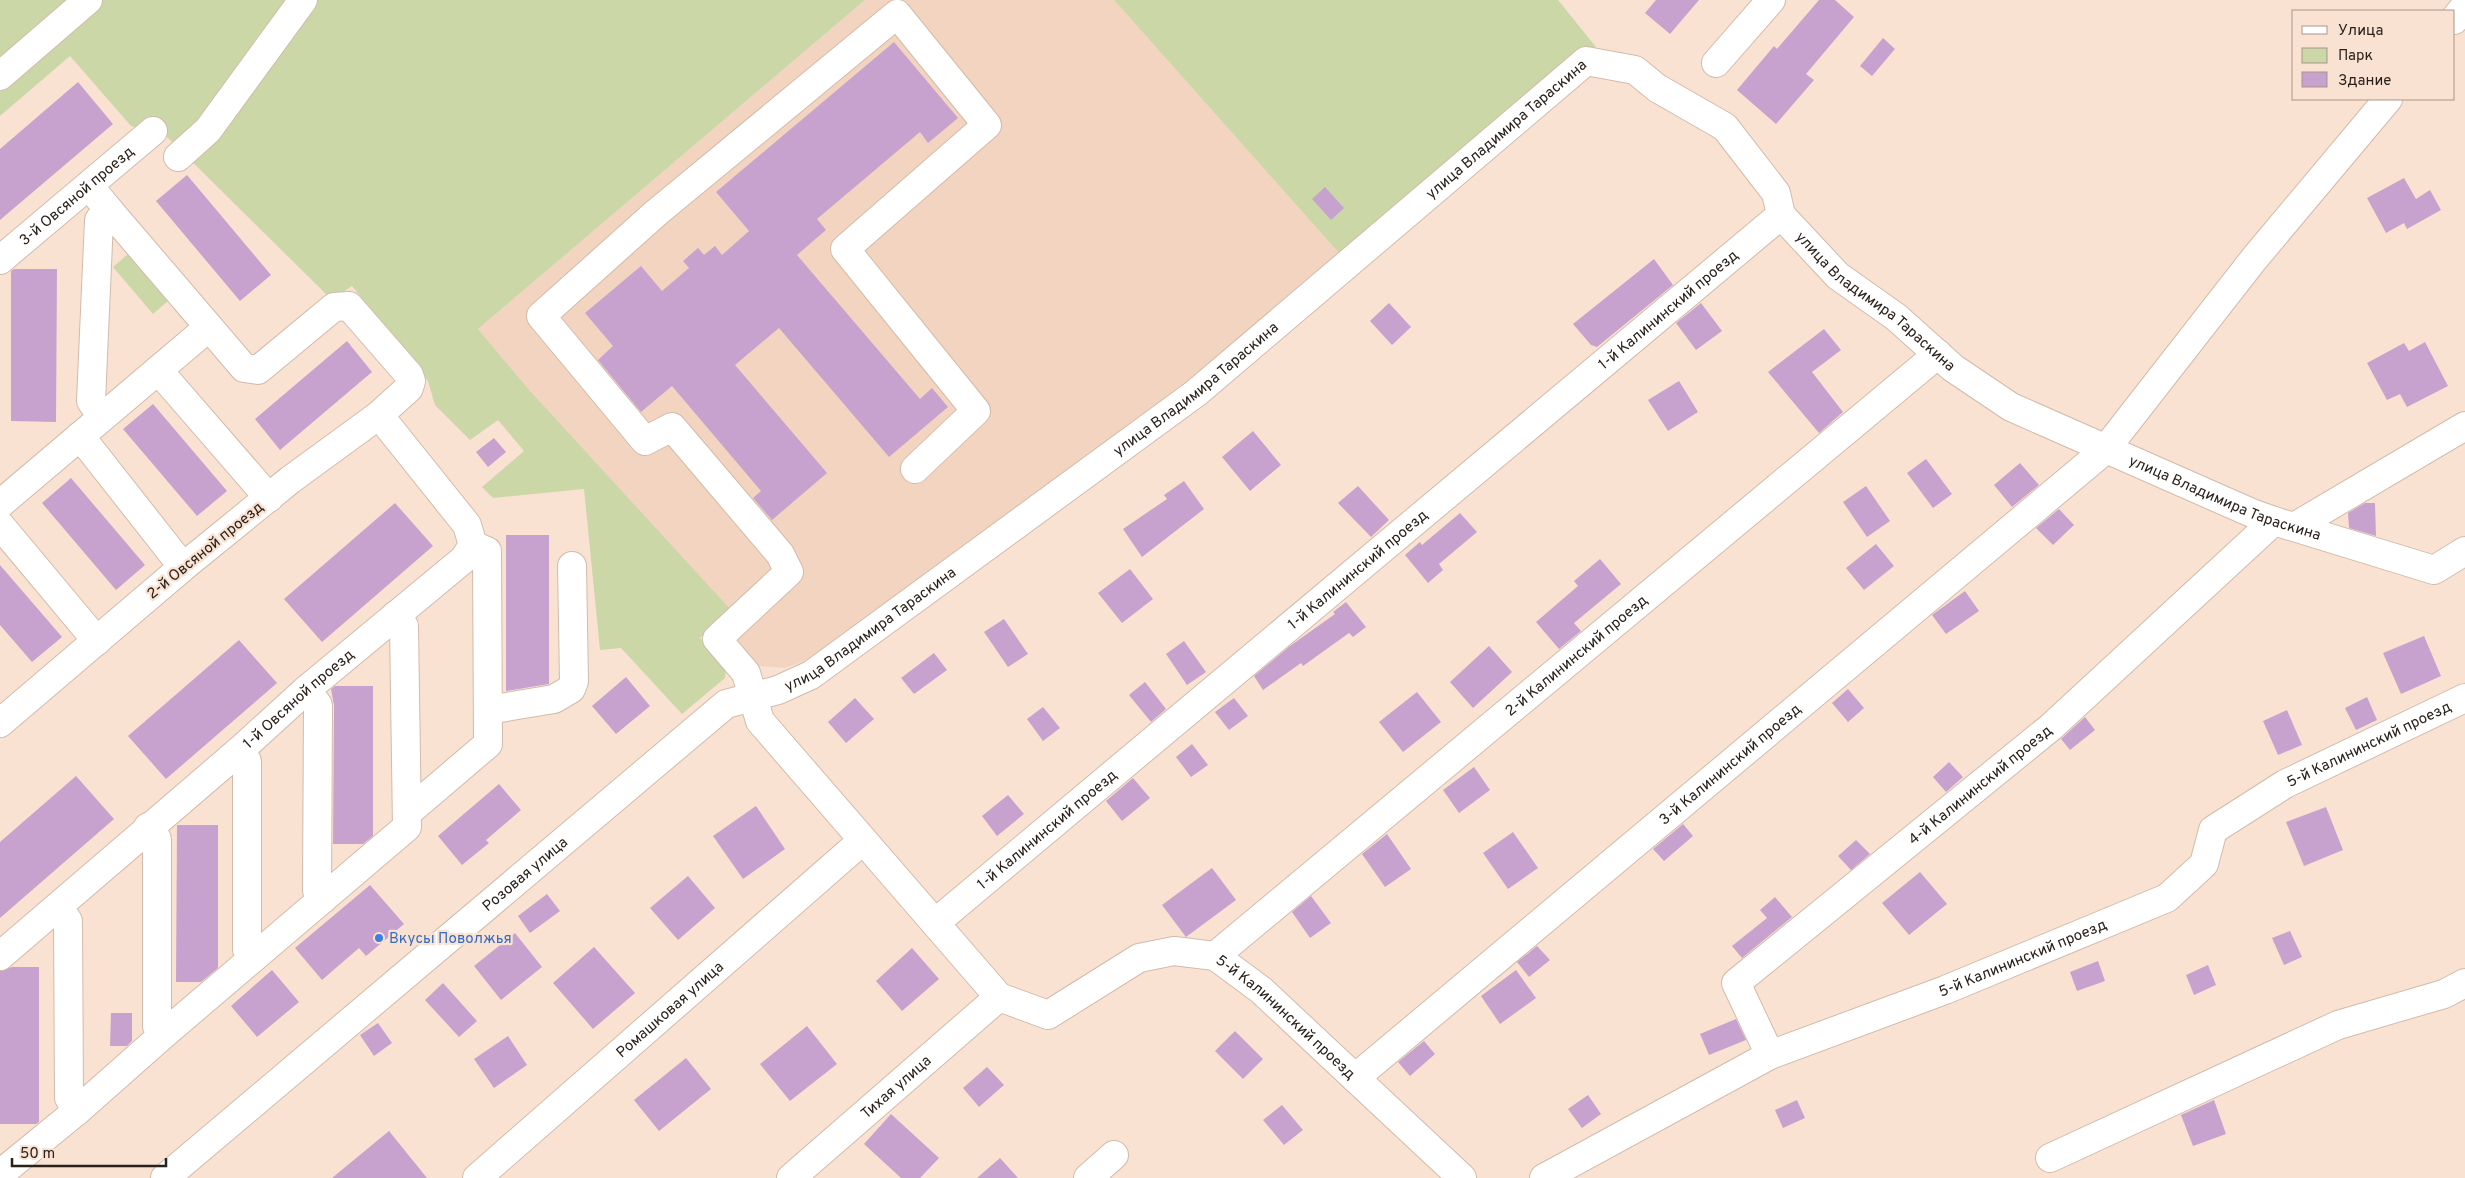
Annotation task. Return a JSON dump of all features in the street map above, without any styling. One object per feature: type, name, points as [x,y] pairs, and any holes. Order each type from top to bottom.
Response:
[{"type":"street","points":[[0,76],[88,0]]},
{"type":"street","points":[[178,157],[208,130],[303,0]]},
{"type":"street","points":[[1716,64],[1771,0]]},
{"type":"street","points":[[2455,19],[2465,6]]},
{"type":"street","points":[[915,469],[976,411],[845,249],[987,125],[897,14],[656,213],[541,316],[645,441],[672,426],[780,554],[789,572],[717,639],[746,672],[760,721],[862,841],[1000,997]]},
{"type":"street","name":"улица Владимира Тараскина","points":[[752,698],[778,690],[811,675],[1196,393],[1586,61],[1635,70],[1656,88],[1725,127],[1776,193],[1780,215],[1838,276],[1896,317],[1954,368],[2010,407],[2254,514],[2284,524],[2434,570],[2465,551]]},
{"type":"street","name":"3-й Калининский проезд","points":[[1355,1078],[2105,450],[2254,259],[2387,100]]},
{"type":"street","name":"3-й Овсяной проезд","points":[[0,260],[153,131]]},
{"type":"street","points":[[2,497],[80,436],[209,327],[89,186]]},
{"type":"street","points":[[102,417],[91,402],[99,220],[108,209]]},
{"type":"street","name":"1-й Калининский проезд","points":[[935,923],[1780,215]]},
{"type":"street","name":"2-й Овсяной проезд","points":[[2,718],[97,641],[183,566],[379,415],[406,392],[411,381],[409,375],[349,306],[334,307],[258,370],[244,368],[209,327]]},
{"type":"street","name":"2-й Калининский проезд","points":[[1215,956],[1938,354]]},
{"type":"street","points":[[158,370],[269,498]]},
{"type":"street","points":[[379,415],[467,525],[472,545],[487,551],[488,744],[407,812]]},
{"type":"street","points":[[2284,524],[2465,426]]},
{"type":"street","points":[[80,436],[183,566]]},
{"type":"street","name":"4-й Калининский проезд","points":[[1770,1055],[1736,983],[2051,727],[2284,524]]},
{"type":"street","points":[[0,525],[97,641]]},
{"type":"street","name":"1-й Овсяной проезд","points":[[0,956],[59,907],[148,827],[239,751],[306,690],[464,559],[472,545]]},
{"type":"street","points":[[488,710],[554,699],[571,689],[574,681],[572,566]]},
{"type":"street","points":[[0,1174],[77,1111],[164,1034],[407,827],[404,626],[396,615]]},
{"type":"street","points":[[306,690],[318,705],[317,892],[323,899]]},
{"type":"street","name":"Розовая улица","points":[[165,1178],[726,704],[752,698]]},
{"type":"street","name":"5-й Калининский проезд","points":[[1544,1178],[1770,1055],[1945,990],[2166,898],[2204,864],[2213,830],[2285,784],[2465,698]]},
{"type":"street","points":[[239,751],[247,761],[248,950],[253,958]]},
{"type":"street","points":[[148,827],[158,839],[157,1026],[164,1034]]},
{"type":"street","name":"Ромашковая улица","points":[[477,1178],[862,841]]},
{"type":"street","points":[[59,907],[68,921],[69,1098],[77,1111]]},
{"type":"street","name":"5-й Калининский проезд","points":[[1000,997],[1048,1015],[1139,958],[1174,951],[1215,956],[1261,990],[1462,1178]]},
{"type":"street","points":[[2050,1158],[2338,1025],[2444,994],[2465,983]]},
{"type":"street","name":"Тихая улица","points":[[792,1178],[1000,997]]},
{"type":"street","points":[[1088,1178],[1114,1155]]},
{"type":"shaded area","points":[[865,0],[1114,0],[1339,253],[1190,384],[810,659],[785,668],[759,666],[478,329]]},
{"type":"green space","points":[[0,0],[865,0],[478,329],[530,391],[731,610],[700,638],[726,666],[725,678],[682,714],[621,648],[600,650],[584,489],[493,498],[482,487],[524,451],[498,420],[470,440],[435,405],[428,381],[352,286],[332,300],[165,135],[131,126],[70,56],[0,116]]},
{"type":"green space","points":[[1114,0],[1558,0],[1596,47],[1570,59],[1339,253]]},
{"type":"green space","points":[[128,254],[168,301],[153,314],[113,267]]},
{"type":"building","points":[[1656,0],[1699,0],[1670,34],[1645,13]]},
{"type":"building","points":[[1819,0],[1835,0],[1854,17],[1806,74],[1814,80],[1776,124],[1737,90],[1774,46],[1777,49]]},
{"type":"building","points":[[1883,38],[1895,49],[1872,76],[1860,66]]},
{"type":"building","points":[[894,42],[958,118],[928,143],[920,132],[817,219],[826,230],[797,255],[920,399],[932,388],[948,407],[889,457],[779,328],[735,365],[827,473],[772,520],[753,498],[761,491],[672,386],[641,412],[598,360],[613,346],[585,313],[641,266],[662,291],[689,268],[683,261],[698,248],[704,255],[715,246],[722,255],[749,231],[716,192]]},
{"type":"building","points":[[78,82],[113,124],[0,220],[0,149]]},
{"type":"building","points":[[187,175],[271,275],[240,301],[156,201]]},
{"type":"building","points":[[2404,178],[2416,199],[2430,190],[2441,210],[2407,229],[2404,223],[2386,233],[2367,198]]},
{"type":"building","points":[[1325,187],[1344,208],[1331,220],[1312,199]]},
{"type":"building","points":[[1654,259],[1673,285],[1597,347],[1591,345],[1573,324]]},
{"type":"building","points":[[14,269],[57,269],[56,422],[11,421],[11,271]]},
{"type":"building","points":[[1389,303],[1411,327],[1392,345],[1370,321]]},
{"type":"building","points":[[1701,303],[1722,331],[1696,350],[1676,323]]},
{"type":"building","points":[[1824,329],[1841,350],[1812,372],[1843,412],[1819,433],[1768,372]]},
{"type":"building","points":[[347,341],[372,372],[280,450],[255,419]]},
{"type":"building","points":[[2425,342],[2448,386],[2407,407],[2400,394],[2387,400],[2367,363],[2404,343],[2409,351]]},
{"type":"building","points":[[1679,381],[1698,412],[1668,431],[1648,400]]},
{"type":"building","points":[[153,404],[227,491],[197,516],[123,429]]},
{"type":"building","points":[[1253,431],[1281,465],[1250,491],[1222,457]]},
{"type":"building","points":[[494,438],[506,452],[488,467],[476,452]]},
{"type":"building","points":[[1926,459],[1952,494],[1933,508],[1907,473]]},
{"type":"building","points":[[2020,463],[2039,485],[2012,507],[1994,485]]},
{"type":"building","points":[[71,478],[145,565],[116,590],[42,503]]},
{"type":"building","points":[[1184,481],[1204,509],[1142,557],[1123,529],[1167,499],[1164,495]]},
{"type":"building","points":[[1358,486],[1389,520],[1371,537],[1338,503]]},
{"type":"building","points":[[1866,486],[1890,521],[1867,537],[1843,502]]},
{"type":"building","points":[[395,503],[433,546],[322,642],[284,599]]},
{"type":"building","points":[[2365,503],[2375,503],[2376,536],[2349,528],[2348,513]]},
{"type":"building","points":[[2059,509],[2074,525],[2053,545],[2036,528]]},
{"type":"building","points":[[1460,513],[1477,532],[1439,564],[1443,570],[1428,583],[1405,555],[1420,542],[1422,545]]},
{"type":"building","points":[[506,535],[549,535],[549,684],[506,691]]},
{"type":"building","points":[[1876,544],[1894,566],[1864,590],[1846,568]]},
{"type":"building","points":[[1600,559],[1621,584],[1574,623],[1581,631],[1559,649],[1536,622],[1578,586],[1574,581]]},
{"type":"building","points":[[0,565],[62,637],[32,662],[0,625]]},
{"type":"building","points":[[1130,569],[1153,599],[1122,623],[1098,593]]},
{"type":"building","points":[[1965,591],[1979,611],[1946,634],[1932,615]]},
{"type":"building","points":[[1346,602],[1366,627],[1353,637],[1349,633],[1303,666],[1301,663],[1263,690],[1254,676],[1290,646],[1335,614],[1333,612]]},
{"type":"building","points":[[1004,619],[1028,654],[1008,667],[984,632]]},
{"type":"building","points":[[2424,636],[2441,676],[2401,694],[2383,653]]},
{"type":"building","points":[[239,640],[277,683],[166,779],[128,736]]},
{"type":"building","points":[[1184,641],[1206,672],[1187,685],[1166,654]]},
{"type":"building","points":[[1489,646],[1512,672],[1473,708],[1450,682]]},
{"type":"building","points":[[934,653],[947,670],[914,694],[901,678]]},
{"type":"building","points":[[626,677],[650,706],[616,734],[592,706]]},
{"type":"building","points":[[1145,682],[1166,709],[1151,722],[1129,695]]},
{"type":"building","points":[[335,686],[373,686],[373,836],[363,844],[333,844],[334,705],[331,689]]},
{"type":"building","points":[[1848,689],[1864,708],[1848,722],[1832,703]]},
{"type":"building","points":[[1417,692],[1441,722],[1403,752],[1379,722]]},
{"type":"building","points":[[2367,697],[2377,720],[2356,730],[2345,708]]},
{"type":"building","points":[[855,698],[874,719],[846,743],[828,722]]},
{"type":"building","points":[[1234,698],[1248,716],[1229,730],[1215,712]]},
{"type":"building","points":[[1043,707],[1060,728],[1043,741],[1027,719]]},
{"type":"building","points":[[2287,710],[2302,745],[2278,755],[2263,721]]},
{"type":"building","points":[[2085,717],[2095,730],[2070,750],[2061,739]]},
{"type":"building","points":[[1192,744],[1208,765],[1191,777],[1176,757]]},
{"type":"building","points":[[1949,762],[1963,777],[1946,792],[1933,777]]},
{"type":"building","points":[[1474,767],[1490,790],[1459,813],[1443,790]]},
{"type":"building","points":[[76,776],[114,819],[0,918],[0,842]]},
{"type":"building","points":[[1133,778],[1150,798],[1122,821],[1106,801]]},
{"type":"building","points":[[499,784],[521,810],[486,840],[489,843],[462,865],[438,836]]},
{"type":"building","points":[[1008,795],[1024,814],[997,836],[982,816]]},
{"type":"building","points":[[756,806],[785,849],[743,879],[713,836]]},
{"type":"building","points":[[2326,807],[2343,850],[2304,866],[2286,822]]},
{"type":"building","points":[[1683,824],[1693,836],[1664,861],[1653,849]]},
{"type":"building","points":[[177,825],[218,825],[218,968],[201,982],[176,982]]},
{"type":"building","points":[[1513,832],[1538,868],[1508,889],[1483,853]]},
{"type":"building","points":[[1387,834],[1411,869],[1385,887],[1362,854]]},
{"type":"building","points":[[1856,840],[1870,854],[1851,870],[1838,856]]},
{"type":"building","points":[[1212,868],[1236,900],[1186,937],[1162,905]]},
{"type":"building","points":[[1920,872],[1947,904],[1909,935],[1882,903]]},
{"type":"building","points":[[688,876],[715,908],[678,940],[650,908]]},
{"type":"building","points":[[370,885],[404,924],[366,956],[359,948],[322,980],[295,948]]},
{"type":"building","points":[[547,894],[560,911],[530,933],[518,916]]},
{"type":"building","points":[[1311,896],[1331,923],[1310,938],[1292,912]]},
{"type":"building","points":[[1775,897],[1792,917],[1742,958],[1732,946],[1767,918],[1760,910]]},
{"type":"building","points":[[2290,931],[2302,957],[2284,965],[2272,938]]},
{"type":"building","points":[[515,933],[542,967],[501,1000],[474,966]]},
{"type":"building","points":[[1537,946],[1550,960],[1529,977],[1517,962]]},
{"type":"building","points":[[594,947],[635,993],[593,1029],[553,983]]},
{"type":"building","points":[[912,948],[939,979],[902,1011],[876,981]]},
{"type":"building","points":[[2098,961],[2105,981],[2077,991],[2070,972]]},
{"type":"building","points":[[2208,965],[2216,985],[2194,995],[2186,975]]},
{"type":"building","points":[[12,967],[39,967],[39,1122],[36,1124],[0,1124],[0,971]]},
{"type":"building","points":[[272,970],[299,1002],[257,1037],[231,1006]]},
{"type":"building","points":[[1516,970],[1536,998],[1500,1024],[1481,996]]},
{"type":"building","points":[[443,983],[477,1021],[459,1037],[425,1000]]},
{"type":"building","points":[[111,1013],[132,1013],[132,1041],[127,1046],[110,1046]]},
{"type":"building","points":[[1736,1019],[1746,1040],[1709,1055],[1700,1034]]},
{"type":"building","points":[[378,1023],[392,1043],[374,1056],[360,1035]]},
{"type":"building","points":[[807,1026],[837,1064],[790,1101],[760,1064]]},
{"type":"building","points":[[1235,1031],[1263,1059],[1243,1079],[1215,1051]]},
{"type":"building","points":[[508,1036],[527,1065],[494,1088],[474,1059]]},
{"type":"building","points":[[1424,1041],[1435,1054],[1410,1076],[1398,1062]]},
{"type":"building","points":[[686,1058],[711,1089],[659,1131],[634,1100]]},
{"type":"building","points":[[987,1067],[1004,1085],[979,1107],[963,1088]]},
{"type":"building","points":[[1588,1095],[1601,1114],[1582,1128],[1568,1109]]},
{"type":"building","points":[[1797,1100],[1805,1118],[1783,1128],[1775,1110]]},
{"type":"building","points":[[2214,1100],[2226,1134],[2193,1146],[2181,1115]]},
{"type":"building","points":[[1282,1105],[1303,1130],[1284,1145],[1263,1120]]},
{"type":"building","points":[[891,1114],[939,1158],[920,1178],[901,1178],[864,1144]]},
{"type":"building","points":[[389,1131],[427,1178],[332,1178]]},
{"type":"building","points":[[1000,1158],[1018,1178],[977,1178]]},
{"type":"place","name":"Вкусы Поволжья","points":[[379,938]]}]
